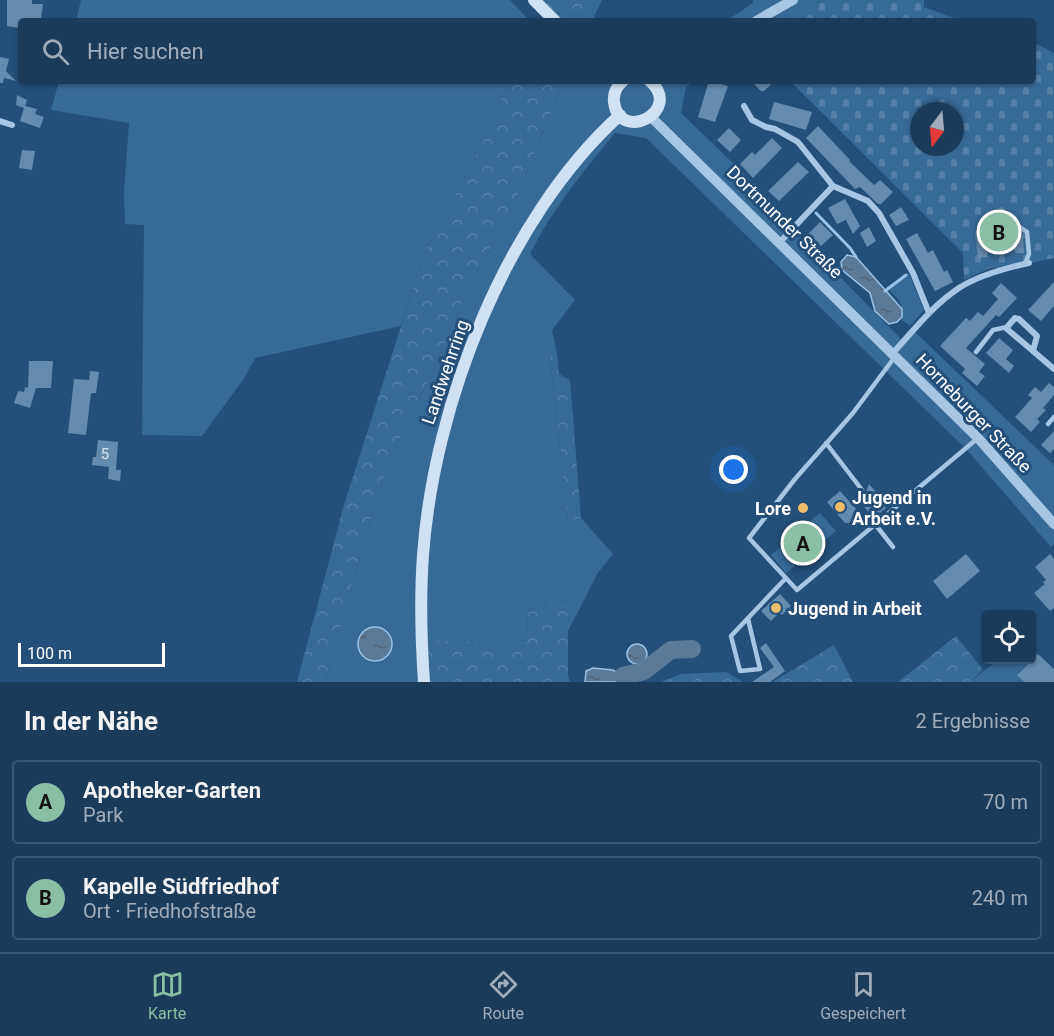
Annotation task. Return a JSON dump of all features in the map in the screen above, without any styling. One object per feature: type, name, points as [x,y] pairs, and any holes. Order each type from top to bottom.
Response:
[{"type":"main road","points":[[534,0],[551,17]]},
{"type":"main road","points":[[619,84],[614,96],[616,110],[626,120],[639,122],[651,117],[659,103],[656,84]]},
{"type":"main road","name":"Landwehrring","points":[[424,682],[420,618],[423,553],[441,437],[455,392],[478,329],[525,234],[546,200],[574,164],[620,115]]},
{"type":"street","points":[[761,18],[793,0]]},
{"type":"street","points":[[744,106],[752,120],[775,129],[798,142],[833,186],[868,201],[879,213],[914,273],[929,313]]},
{"type":"street","name":"Dortmunder Straße","points":[[651,117],[894,354]]},
{"type":"street","points":[[0,121],[12,124]]},
{"type":"street","points":[[780,242],[833,186]]},
{"type":"street","points":[[894,354],[929,313],[960,288],[980,278],[1027,263]]},
{"type":"street","points":[[1033,351],[1037,336],[1015,318],[1007,327],[1033,351],[1054,369]]},
{"type":"street","name":"Horneburger Straße","points":[[894,354],[978,438],[1054,524]]},
{"type":"lane","points":[[1017,225],[1027,232],[1029,254],[1027,263]]},
{"type":"lane","points":[[976,352],[993,330],[1007,327]]},
{"type":"lane","points":[[894,354],[853,413],[749,538],[797,590],[978,438]]},
{"type":"lane","points":[[1048,424],[1054,417]]},
{"type":"lane","points":[[826,443],[862,490]]},
{"type":"lane","points":[[875,524],[893,547]]},
{"type":"lane","points":[[750,616],[748,619],[760,669],[740,671],[731,636],[786,578]]},
{"type":"green space","points":[[81,0],[510,0],[527,18],[77,18]]},
{"type":"green space","points":[[534,0],[602,0],[593,18],[541,18],[546,12]]},
{"type":"green space","points":[[753,0],[820,0],[790,18],[730,18],[753,3]]},
{"type":"green space","points":[[820,0],[924,0],[924,7],[954,18],[790,18]]},
{"type":"green space","points":[[1036,44],[1054,53],[1054,258],[1012,267],[990,268],[964,280],[963,253],[793,84],[1036,84]]},
{"type":"green space","points":[[58,84],[508,84],[481,147],[424,254],[401,326],[255,358],[245,377],[202,436],[142,435],[144,225],[125,224],[124,193],[129,123],[51,110]]},
{"type":"green space","points":[[508,84],[563,84],[512,209],[472,282],[423,392],[392,454],[375,503],[325,682],[297,682],[344,505],[424,254],[481,147]]},
{"type":"green space","points":[[563,84],[690,84],[686,87],[681,113],[764,193],[774,211],[903,341],[914,331],[1054,465],[1054,544],[1051,547],[966,449],[646,138],[615,133],[558,206],[530,254],[575,300],[552,330],[557,354],[550,357],[568,520],[581,518],[613,554],[597,574],[582,604],[563,600],[527,605],[528,640],[500,643],[427,641],[431,682],[325,682],[375,503],[392,454],[423,392],[472,282],[512,209]]},
{"type":"green space","points":[[909,273],[924,310],[910,326],[901,319],[902,308],[897,297],[886,287]]},
{"type":"green space","points":[[557,354],[559,374],[570,380],[581,518],[568,521],[550,356]]},
{"type":"green space","points":[[820,513],[836,531],[786,573],[771,555]]},
{"type":"green space","points":[[563,600],[582,604],[568,631],[570,682],[431,682],[427,640],[500,643],[528,640],[527,605]]},
{"type":"green space","points":[[956,636],[983,670],[970,682],[898,682]]},
{"type":"green space","points":[[834,645],[853,682],[773,682],[774,681]]},
{"type":"green space","points":[[993,664],[1028,664],[1017,674],[1024,682],[970,682]]},
{"type":"green space","points":[[727,672],[743,682],[662,682],[680,674]]},
{"type":"water","points":[[847,255],[856,257],[902,309],[902,317],[897,322],[889,324],[875,311],[870,293],[842,270],[841,262]]},
{"type":"water","points":[[375,627],[387,632],[392,644],[387,656],[375,661],[363,656],[358,644],[363,632]]},
{"type":"water","points":[[637,644],[644,647],[647,654],[644,661],[637,664],[630,661],[627,654],[630,647]]},
{"type":"water","points":[[593,668],[613,670],[624,677],[622,682],[585,682],[586,671]]},
{"type":"building","points":[[7,0],[32,0],[32,4],[43,4],[41,18],[18,18],[18,28],[7,26]]},
{"type":"building","points":[[0,57],[9,59],[6,71],[16,81],[4,78],[3,83],[0,83]]},
{"type":"building","points":[[708,84],[728,86],[715,122],[698,117]]},
{"type":"building","points":[[754,84],[772,84],[764,91]]},
{"type":"building","points":[[17,95],[27,100],[25,106],[37,109],[35,114],[44,117],[40,128],[20,121],[24,108],[16,105]]},
{"type":"building","points":[[774,102],[812,112],[806,130],[769,119]]},
{"type":"building","points":[[818,126],[874,185],[880,180],[893,192],[881,204],[878,204],[860,187],[855,189],[806,138]]},
{"type":"building","points":[[729,128],[741,140],[730,152],[717,140]]},
{"type":"building","points":[[772,138],[782,148],[753,178],[740,164],[752,152],[755,155]]},
{"type":"building","points":[[22,150],[35,151],[32,170],[19,168]]},
{"type":"building","points":[[798,162],[809,172],[779,201],[768,191]]},
{"type":"building","points":[[845,199],[860,226],[853,234],[846,220],[837,224],[828,208]]},
{"type":"building","points":[[901,207],[909,220],[896,226],[889,215]]},
{"type":"building","points":[[1004,209],[1006,234],[1023,234],[1024,253],[1015,253],[1014,248],[987,250],[988,257],[978,258],[976,238],[993,236],[991,210]]},
{"type":"building","points":[[820,222],[833,235],[821,246],[808,234]]},
{"type":"building","points":[[869,227],[876,241],[867,247],[860,233]]},
{"type":"building","points":[[917,233],[928,253],[933,250],[944,272],[947,270],[953,282],[935,291],[906,239]]},
{"type":"building","points":[[1054,282],[1054,306],[1041,321],[1028,310]]},
{"type":"building","points":[[1001,283],[1017,298],[999,317],[996,315],[966,348],[985,364],[979,372],[985,376],[977,386],[962,373],[965,369],[940,346],[966,318],[970,321],[978,312],[983,316],[998,299],[992,293]]},
{"type":"building","points":[[999,338],[1013,350],[1006,359],[1014,366],[1009,373],[986,353]]},
{"type":"building","points":[[29,361],[53,361],[51,388],[36,388],[30,408],[14,403],[18,391],[24,392],[25,387],[28,388]]},
{"type":"building","points":[[90,371],[99,372],[96,393],[91,393],[86,435],[68,433],[74,379],[89,380]]},
{"type":"building","points":[[1049,383],[1054,387],[1054,395],[1043,408],[1046,410],[1037,419],[1040,422],[1031,432],[1015,417],[1032,398],[1028,395],[1035,387],[1041,392]]},
{"type":"building","points":[[1054,431],[1054,449],[1050,453],[1041,445]]},
{"type":"building","points":[[98,440],[118,442],[116,470],[121,470],[120,481],[108,479],[109,467],[92,465],[93,457],[96,457]]},
{"type":"building","points":[[869,484],[882,499],[886,508],[874,518],[858,500],[866,492]]},
{"type":"building","name":"Jugend in Arbeit e.V.","points":[[840,491],[857,510],[855,520],[851,523],[845,523],[827,502]]},
{"type":"building","points":[[966,554],[980,571],[947,599],[933,581]]},
{"type":"building","points":[[1050,554],[1054,559],[1054,608],[1050,611],[1034,593],[1045,584],[1043,582],[1046,580],[1035,567]]},
{"type":"building","name":"Jugend in Arbeit","points":[[780,594],[791,606],[771,621],[761,611]]},
{"type":"building","points":[[766,643],[785,671],[770,682],[752,682],[774,667],[760,648]]},
{"type":"building","points":[[1038,654],[1054,669],[1054,682],[1024,682],[1017,675],[1028,664],[1036,664]]},
{"type":"waterway","points":[[816,213],[856,257]]},
{"type":"waterway","points":[[885,291],[906,275]]},
{"type":"waterway","points":[[623,676],[644,671],[671,650],[692,649]]},
{"type":"place","name":"Kapelle Südfriedhof","points":[[999,232]]},
{"type":"place","name":"Jugend in Arbeit e.V.","points":[[840,507]]},
{"type":"place","name":"Lore","points":[[803,508]]},
{"type":"place","name":"Apotheker-Garten","points":[[803,543]]},
{"type":"place","name":"Jugend in Arbeit","points":[[776,608]]}]
